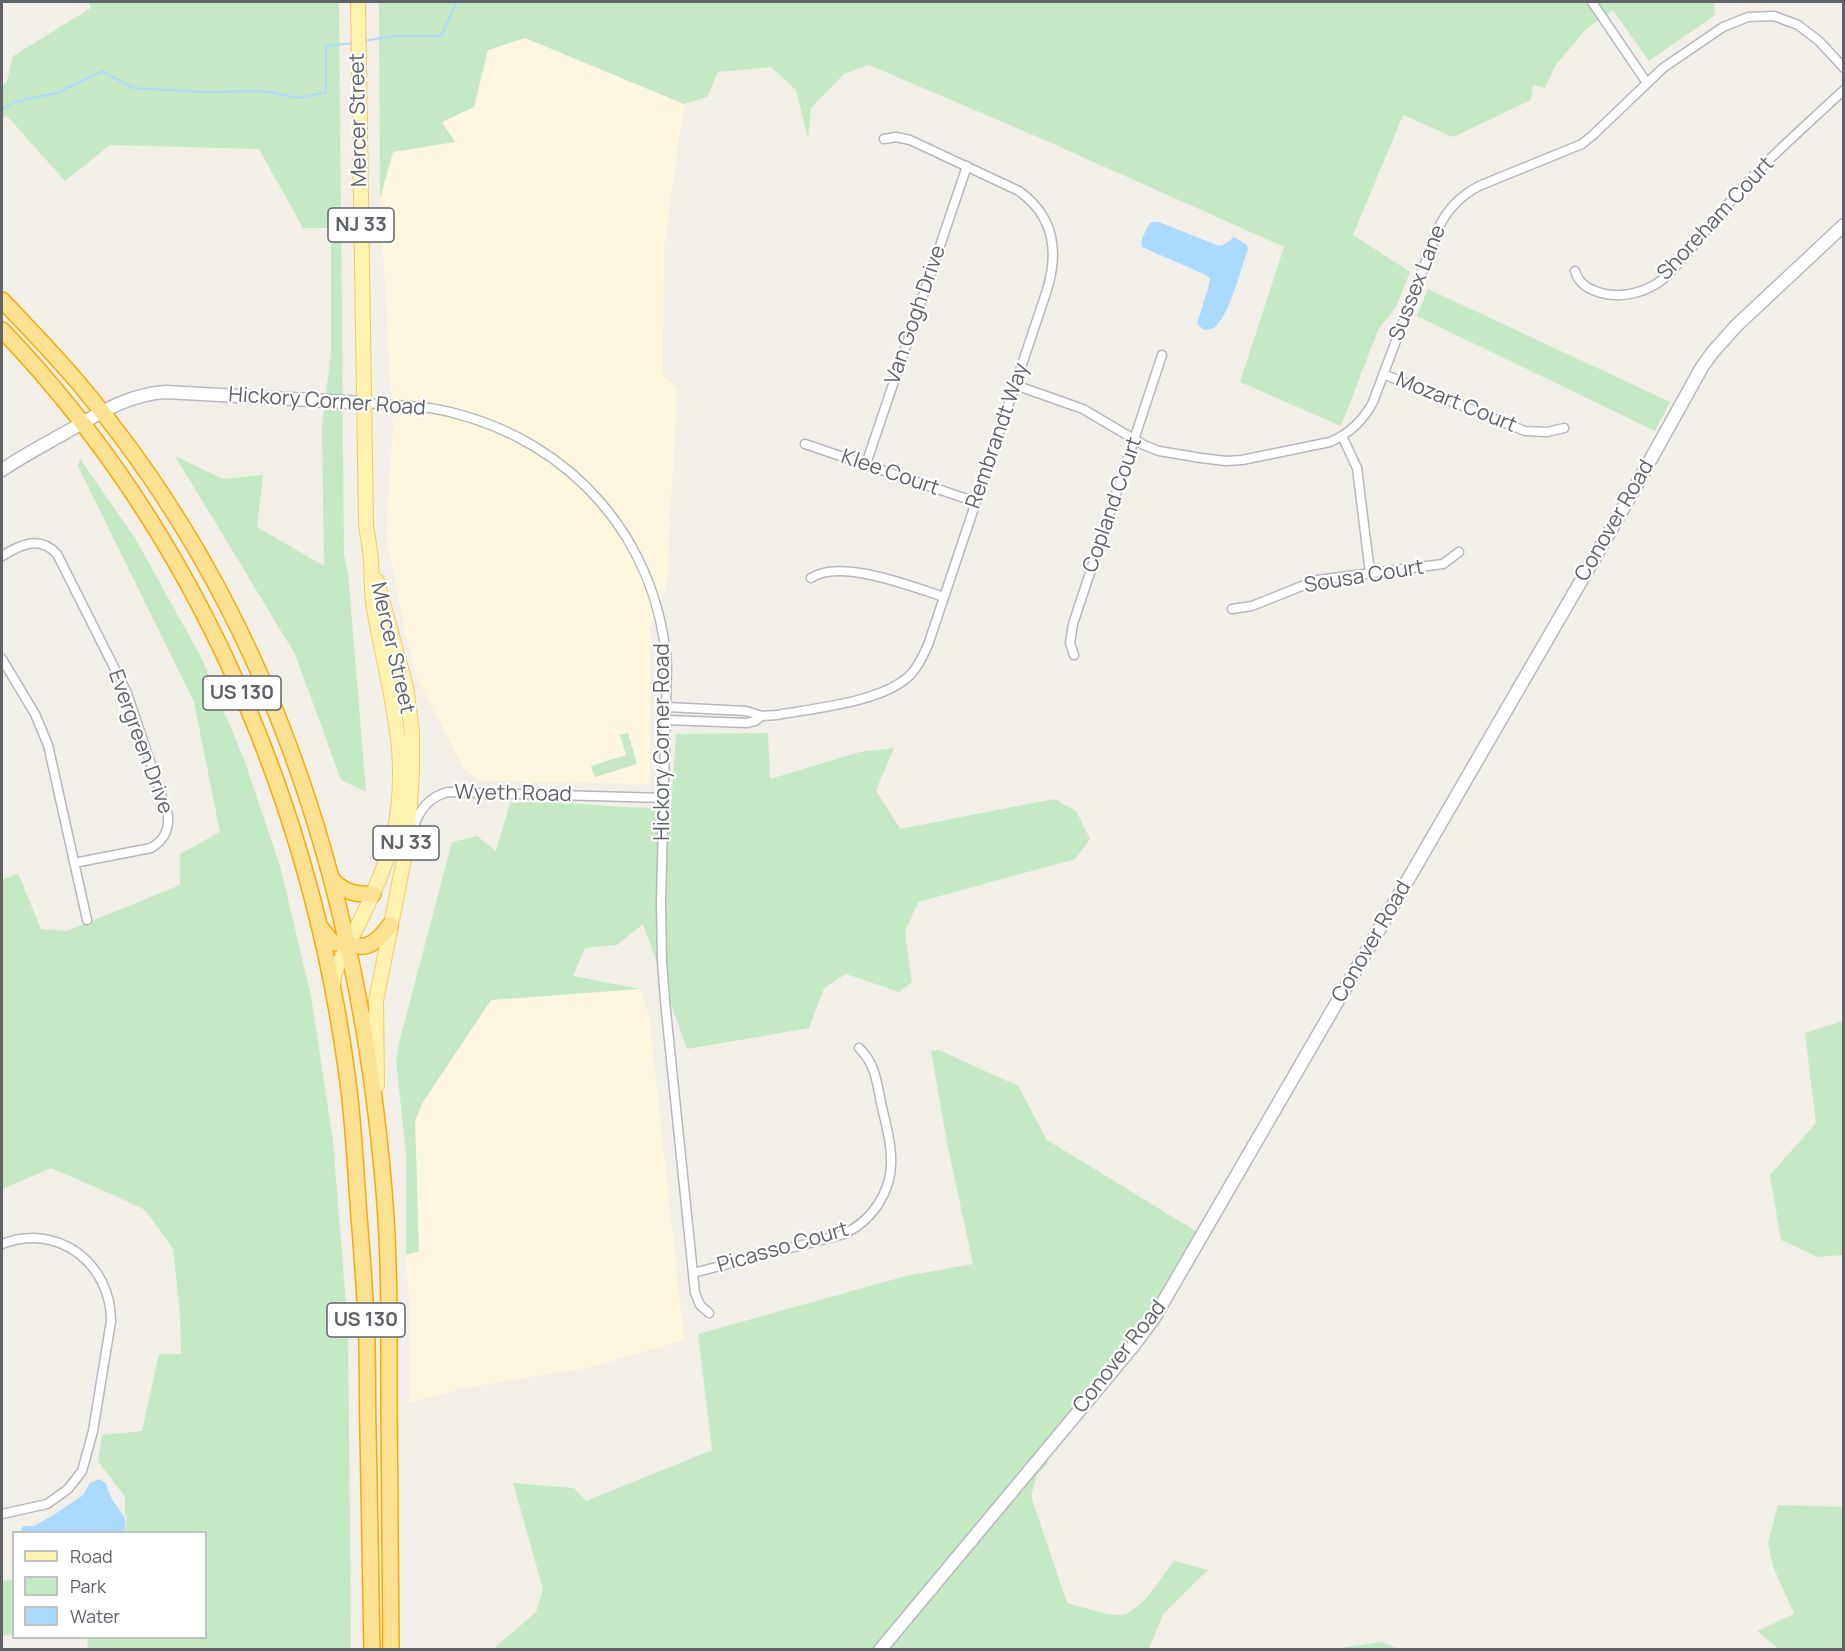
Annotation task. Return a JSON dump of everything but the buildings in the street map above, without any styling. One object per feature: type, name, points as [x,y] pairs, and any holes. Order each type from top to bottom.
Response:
[{"type":"highway","name":"US 130","points":[[2,300],[64,366],[143,466],[213,578],[266,686],[298,767],[332,879],[358,988],[372,1078],[385,1193],[389,1294],[391,1650]]},
{"type":"highway","name":"US 130","points":[[2,330],[40,370],[82,423],[120,475],[169,552],[233,672],[284,799],[297,843],[320,927],[333,993],[349,1092],[356,1160],[366,1318],[372,1650]]},
{"type":"highway","points":[[332,879],[344,890],[372,894]]},
{"type":"highway","points":[[320,927],[332,942],[359,947],[369,946],[380,939],[390,925]]},
{"type":"main road","name":"Mercer Street","points":[[333,993],[333,974],[349,945],[382,872],[394,835],[401,766],[396,716],[372,600],[371,562],[366,525],[358,2]]},
{"type":"main road","name":"Mercer Street","points":[[371,562],[406,687],[412,732],[408,830],[376,1000],[378,1127]]},
{"type":"street","points":[[1592,2],[1647,83]]},
{"type":"street","name":"Sussex Lane","points":[[1016,386],[1083,409],[1135,441],[1168,453],[1210,460],[1234,461],[1322,444],[1342,436],[1356,426],[1367,412],[1438,229],[1446,213],[1457,201],[1479,186],[1576,148],[1593,135],[1663,68],[1723,27],[1740,19],[1758,16],[1783,19],[1805,29],[1844,68]]},
{"type":"street","name":"Shoreham Court","points":[[1575,271],[1580,282],[1585,286],[1609,295],[1633,293],[1662,279],[1670,273],[1757,172],[1844,90]]},
{"type":"street","name":"Rembrandt Way","points":[[667,720],[747,723],[762,716],[880,694],[894,687],[912,673],[928,645],[1016,386],[1052,273],[1054,253],[1047,224],[1027,197],[1010,186],[904,138],[884,139]]},
{"type":"street","name":"Van Gogh Drive","points":[[866,464],[967,166]]},
{"type":"street","name":"Conover Road","points":[[880,1650],[1154,1318],[1627,502],[1702,367],[1712,352],[1736,326],[1844,225]]},
{"type":"street","name":"Copland Court","points":[[1074,655],[1070,643],[1073,624],[1162,355]]},
{"type":"street","name":"Mozart Court","points":[[1383,374],[1525,431],[1540,433],[1564,428]]},
{"type":"street","name":"Hickory Corner Road","points":[[2,470],[102,412],[140,395],[166,392],[363,403],[448,411],[510,433],[539,450],[575,476],[592,492],[623,530],[640,562],[655,596],[665,642],[667,720],[661,903],[662,961],[695,1293],[700,1305],[710,1313]]},
{"type":"street","points":[[1342,436],[1357,468],[1370,573]]},
{"type":"street","name":"Klee Court","points":[[805,444],[976,502]]},
{"type":"street","name":"Evergreen Drive","points":[[2,556],[21,545],[31,543],[45,545],[57,554],[127,693],[168,815],[167,832],[158,844],[151,848],[74,863]]},
{"type":"street","name":"Sousa Court","points":[[1232,609],[1252,606],[1317,580],[1443,564],[1459,552]]},
{"type":"street","points":[[811,578],[819,573],[831,571],[858,574],[888,579],[944,597]]},
{"type":"street","points":[[2,659],[5,672],[35,714],[48,745],[87,920]]},
{"type":"street","name":"Rembrandt Way","points":[[667,707],[746,711],[762,716]]},
{"type":"street","name":"Wyeth Road","points":[[404,859],[417,817],[428,802],[442,794],[488,792],[664,798]]},
{"type":"street","name":"Picasso Court","points":[[693,1274],[849,1232],[863,1222],[879,1204],[889,1182],[891,1156],[874,1069],[867,1056],[859,1048]]},
{"type":"street","points":[[2,1244],[20,1239],[32,1239],[46,1240],[71,1248],[90,1263],[99,1274],[109,1298],[111,1310],[93,1431],[82,1470],[68,1490],[47,1503],[2,1514]]},
{"type":"street","points":[[369,1509],[390,1509]]},
{"type":"shaded area","points":[[525,38],[684,104],[664,247],[663,375],[677,388],[667,583],[650,627],[650,784],[478,781],[463,767],[417,678],[406,636],[386,535],[393,427],[380,199],[392,152],[442,122],[474,107],[488,50]]},
{"type":"shaded area","points":[[640,989],[649,1015],[684,1340],[591,1367],[464,1388],[409,1403],[409,1300],[406,1255],[419,1251],[415,1120],[423,1102],[491,1000]]},
{"type":"green space","points":[[88,2],[339,2],[344,555],[348,573],[366,792],[341,780],[295,654],[175,456],[223,479],[263,475],[257,527],[324,566],[322,424],[331,354],[331,228],[303,228],[259,149],[110,145],[65,181],[7,116],[2,118],[2,86],[7,81],[13,56],[91,8]]},
{"type":"green space","points":[[379,2],[1714,2],[1715,15],[1649,61],[1613,10],[1587,28],[1555,66],[1545,88],[1533,85],[1531,100],[1453,137],[1403,115],[1353,235],[1410,272],[1396,307],[1378,330],[1341,426],[1240,382],[1284,247],[1031,134],[869,65],[844,74],[811,108],[808,139],[796,90],[771,67],[718,72],[707,97],[684,104],[525,38],[488,50],[474,107],[442,122],[455,142],[393,152],[380,199]]},
{"type":"green space","points":[[1428,289],[1670,402],[1655,431],[1417,316]]},
{"type":"green space","points":[[80,459],[135,538],[202,659],[244,759],[280,866],[311,996],[333,1141],[348,1329],[351,1649],[88,1649],[87,1639],[207,1639],[207,1531],[124,1531],[127,1524],[125,1497],[98,1461],[102,1435],[142,1431],[159,1354],[181,1354],[180,1313],[173,1249],[145,1210],[51,1168],[2,1189],[2,880],[18,873],[41,929],[67,931],[180,885],[180,854],[220,832],[194,702],[78,466]]},
{"type":"green space","points":[[628,733],[637,764],[595,777],[591,766],[626,755],[620,735]]},
{"type":"green space","points":[[768,733],[770,779],[860,752],[894,748],[876,790],[900,829],[1054,799],[1076,811],[1090,839],[1075,859],[918,902],[905,932],[912,982],[899,992],[846,974],[824,988],[809,1028],[687,1049],[643,924],[617,945],[585,948],[573,976],[640,989],[491,1000],[423,1102],[415,1120],[419,1251],[406,1255],[406,1154],[396,1060],[452,842],[477,836],[496,851],[510,803],[550,802],[671,808],[676,734]]},
{"type":"green space","points":[[1843,1021],[1843,1255],[1818,1257],[1781,1240],[1770,1175],[1816,1123],[1805,1033]]},
{"type":"green space","points":[[939,1050],[1018,1086],[1047,1140],[1199,1233],[1145,1324],[1039,1449],[1048,1463],[1037,1475],[1031,1496],[1067,1603],[1103,1613],[1122,1615],[1130,1612],[1144,1600],[1174,1561],[1208,1570],[1163,1614],[1149,1649],[492,1650],[536,1612],[543,1589],[513,1483],[574,1488],[586,1501],[712,1450],[698,1334],[906,1276],[973,1264],[947,1143],[931,1051]]},
{"type":"green space","points":[[1778,1505],[1843,1507],[1843,1649],[1779,1649],[1757,1631],[1794,1614],[1773,1566],[1768,1543]]},
{"type":"green space","points":[[12,1580],[12,1634],[2,1636],[2,1581]]},
{"type":"green space","points":[[1382,1642],[1399,1649],[1332,1649]]},
{"type":"water","points":[[1154,222],[1219,246],[1234,237],[1247,245],[1248,249],[1231,300],[1222,319],[1212,329],[1204,330],[1197,324],[1210,279],[1206,275],[1142,247],[1144,235],[1150,223]]},
{"type":"water","points":[[99,1479],[106,1483],[112,1499],[123,1515],[126,1523],[124,1531],[20,1531],[23,1526],[34,1526],[83,1495],[90,1483]]},
{"type":"waterway","points":[[362,41],[395,36],[441,36],[457,2]]},
{"type":"waterway","points":[[2,109],[14,102],[57,93],[102,71],[133,88],[203,92],[263,91],[299,98],[326,92],[326,46],[354,43]]}]
